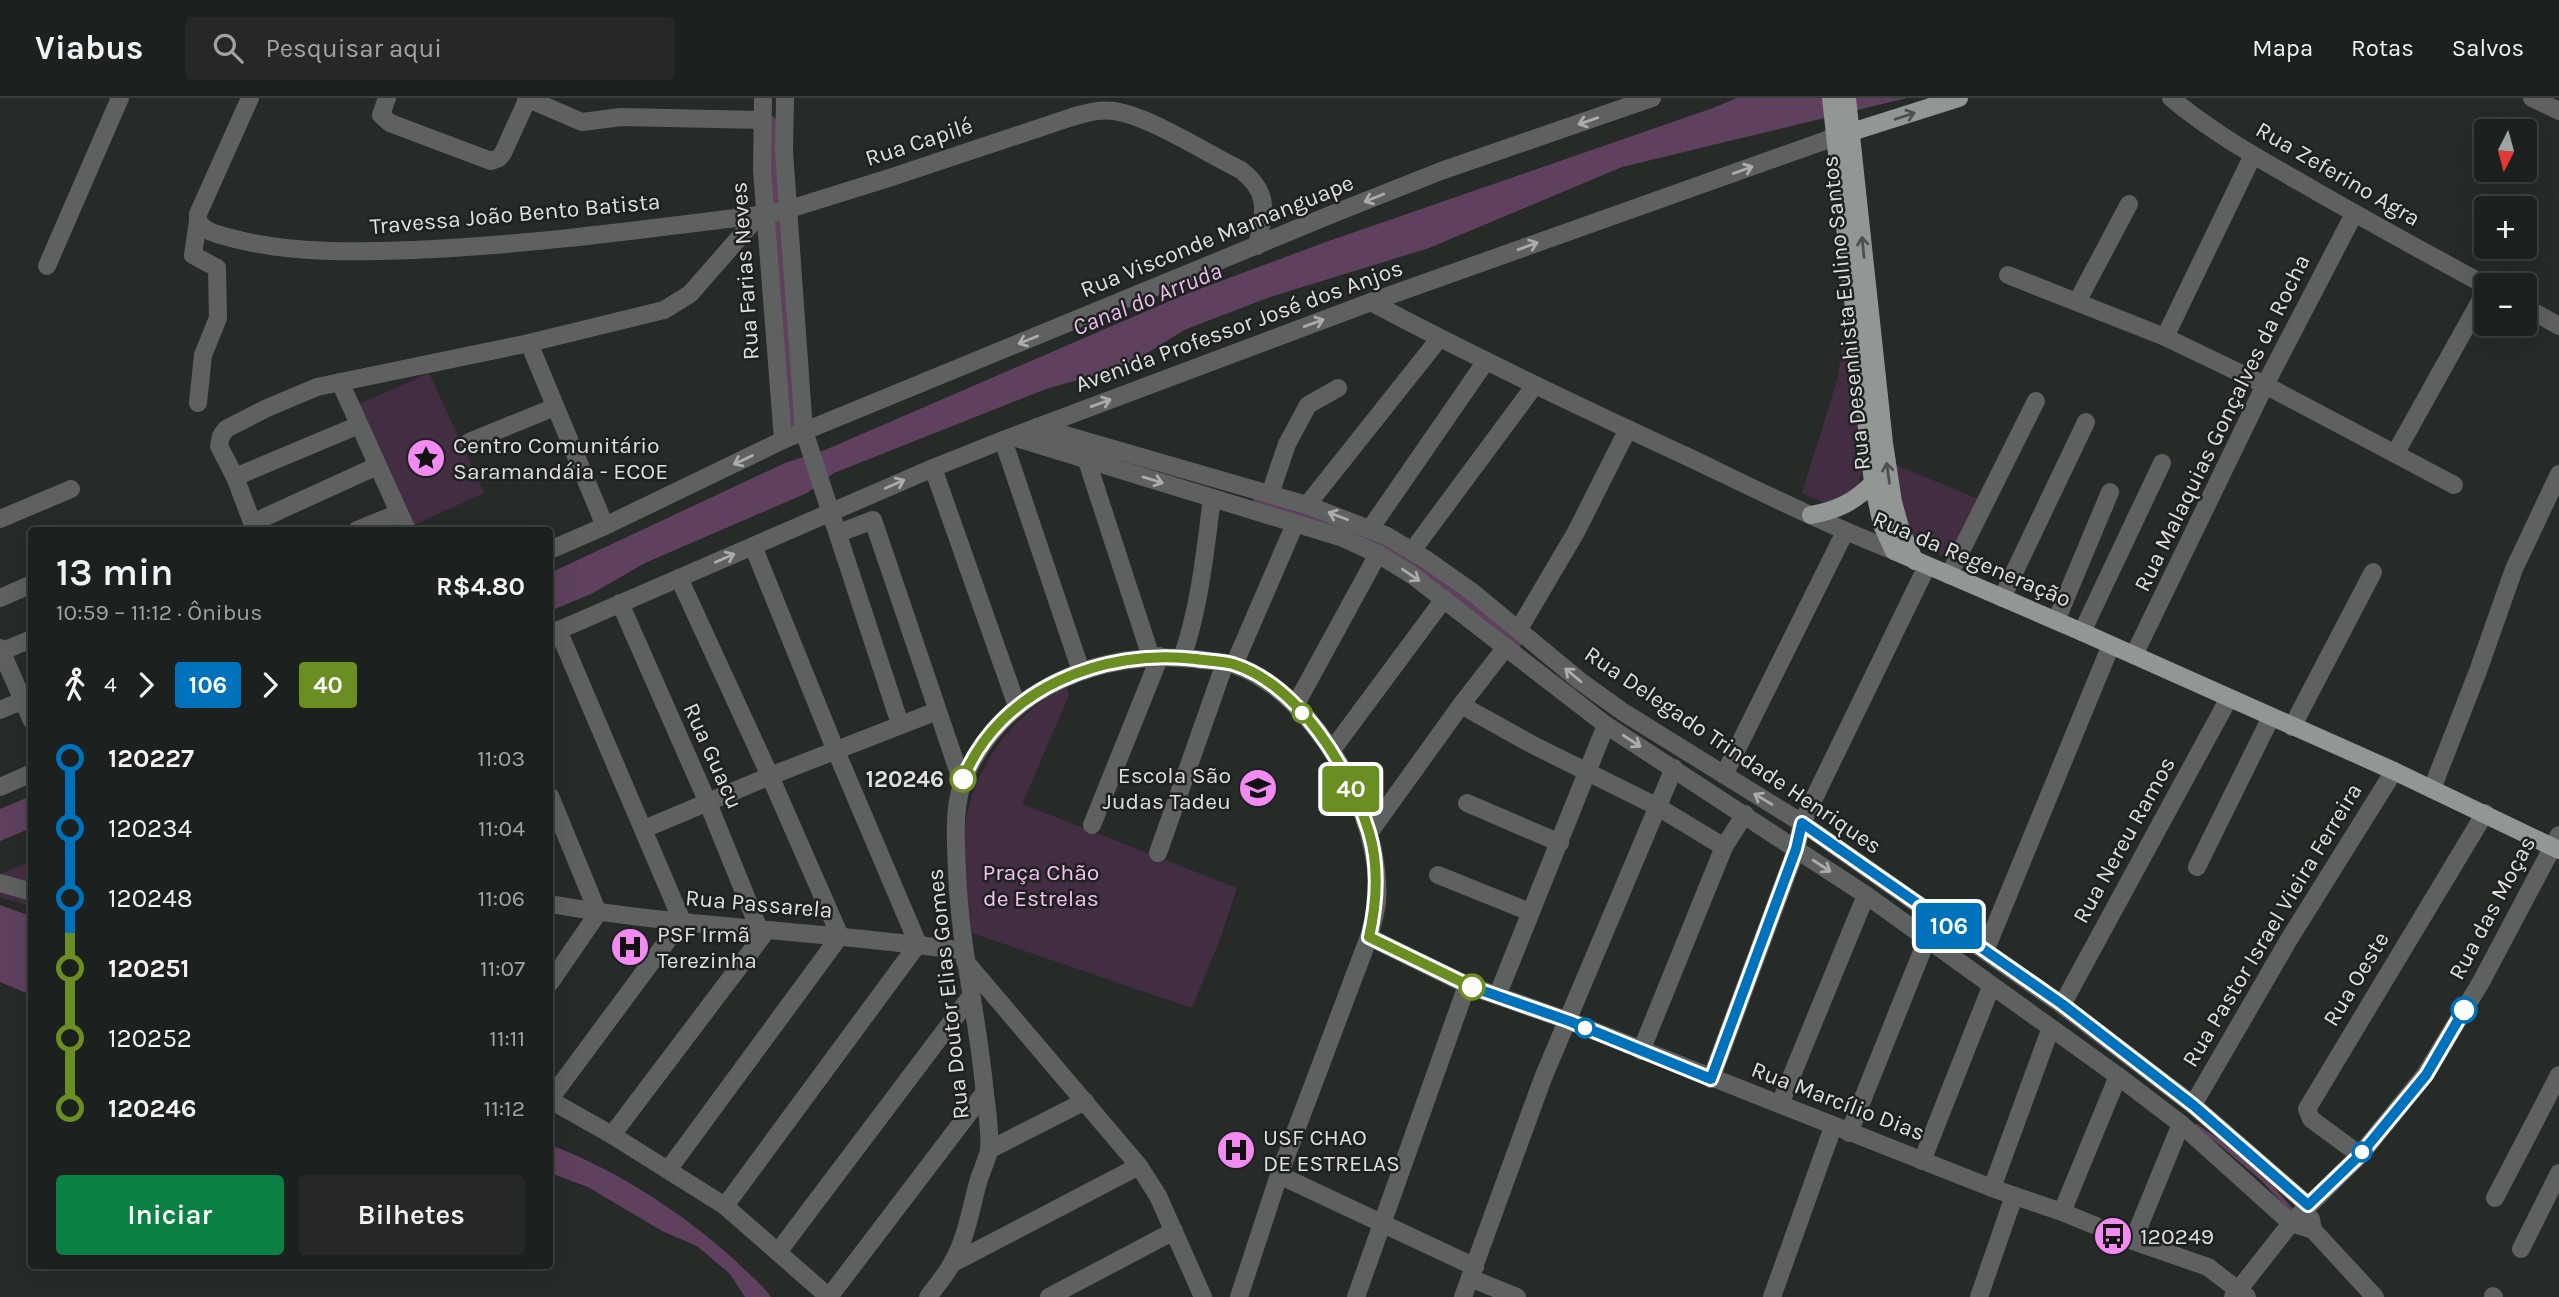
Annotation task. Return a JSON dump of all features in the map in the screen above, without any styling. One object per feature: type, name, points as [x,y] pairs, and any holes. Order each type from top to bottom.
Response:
[{"type":"main road","name":"Rua Desenhista Eulino Santos","points":[[1831,98],[1842,129],[1893,502],[1901,531],[1921,563]]},
{"type":"main road","name":"Rua Desenhista Eulino Santos","points":[[1847,98],[1842,129],[1873,483],[1885,532],[1894,551]]},
{"type":"main road","name":"Avenida Professor José dos Anjos","points":[[1842,129],[1959,98]]},
{"type":"main road","points":[[1811,515],[1849,504],[1873,483]]},
{"type":"main road","name":"Rua da Regeneração","points":[[1894,551],[2557,844]]},
{"type":"street","points":[[47,266],[120,98]]},
{"type":"street","points":[[198,403],[203,355],[219,312],[217,268],[193,254],[198,218],[250,98]]},
{"type":"street","points":[[387,98],[382,116],[390,123],[491,161],[503,153],[528,98],[582,122],[621,117],[761,120]]},
{"type":"street","name":"Rua Farias Neves","points":[[763,98],[761,120],[807,438],[900,724]]},
{"type":"street","name":"Rua Farias Neves","points":[[783,440],[773,212],[784,151],[785,98]]},
{"type":"street","name":"Rua Visconde Mamanguape","points":[[807,438],[1257,246],[1441,171],[1653,98]]},
{"type":"street","name":"Rua Zeferino Agra","points":[[2171,98],[2192,116],[2253,155],[2474,280]]},
{"type":"street","points":[[2532,98],[2559,111]]},
{"type":"street","name":"Rua Capilé","points":[[773,212],[889,178],[1092,111],[1115,111],[1143,120],[1241,170],[1254,181],[1261,191],[1264,211],[1257,246]]},
{"type":"street","name":"Avenida Professor José dos Anjos","points":[[554,632],[753,545],[830,504],[1842,129]]},
{"type":"street","points":[[2165,337],[2253,155]]},
{"type":"street","points":[[2077,303],[2129,204]]},
{"type":"street","points":[[377,466],[253,527],[219,446],[220,436],[226,429],[317,387],[529,343],[676,305],[773,212]]},
{"type":"street","name":"Travessa João Bento Batista","points":[[198,218],[208,231],[262,245],[306,251],[343,252],[469,247],[773,212]]},
{"type":"street","name":"Rua Malaquias Gonçalves da Rocha","points":[[2134,655],[2265,385],[2354,214]]},
{"type":"street","points":[[2008,275],[2165,337],[2265,385],[2454,485]]},
{"type":"street","name":"Rua da Regeneração","points":[[1371,302],[1535,385],[1845,532],[1894,551]]},
{"type":"street","points":[[2395,454],[2474,311]]},
{"type":"street","points":[[2537,314],[2559,326]]},
{"type":"street","points":[[1307,505],[1440,339]]},
{"type":"street","points":[[529,343],[605,526]]},
{"type":"street","points":[[1370,529],[1486,361]]},
{"type":"street","points":[[340,382],[406,527]]},
{"type":"street","points":[[1412,551],[1535,385]]},
{"type":"street","points":[[1270,494],[1287,444],[1308,405],[1338,388]]},
{"type":"street","points":[[1949,575],[2036,401]]},
{"type":"street","points":[[469,442],[555,407]]},
{"type":"street","points":[[2002,598],[2086,422]]},
{"type":"street","points":[[234,477],[359,425]]},
{"type":"street","name":"Rua Delegado Trindade Henriques","points":[[1037,427],[1307,505],[1370,529],[1412,551],[1471,591],[1580,681],[1623,712],[1724,775],[1866,895],[2050,1030],[2118,1076],[2181,1125],[2291,1223]]},
{"type":"street","points":[[1519,629],[1576,532],[1628,429]]},
{"type":"street","points":[[553,549],[783,440],[807,438]]},
{"type":"street","points":[[1008,438],[1081,671]]},
{"type":"street","name":"Rua Delegado Trindade Henriques","points":[[1008,438],[1343,538],[1378,554],[1444,600],[1606,724],[1745,814],[1799,837],[1985,951],[2062,1004],[2193,1105],[2308,1205]]},
{"type":"street","points":[[1087,461],[1155,657],[1092,825]]},
{"type":"street","points":[[2082,632],[2162,464]]},
{"type":"street","points":[[933,468],[1017,706]]},
{"type":"street","points":[[2432,789],[2514,569],[2559,474]]},
{"type":"street","points":[[0,519],[71,489]]},
{"type":"street","points":[[2056,621],[2110,492]]},
{"type":"street","points":[[1182,658],[1201,582],[1212,498]]},
{"type":"street","points":[[364,527],[399,513]]},
{"type":"street","points":[[839,533],[873,520],[962,782]]},
{"type":"street","points":[[1158,853],[1230,664],[1295,524]]},
{"type":"street","points":[[1724,775],[1845,532]]},
{"type":"street","points":[[725,1206],[919,944],[836,751],[753,545]]},
{"type":"street","points":[[1296,704],[1378,554]]},
{"type":"street","points":[[1711,1079],[1799,837],[1921,563]]},
{"type":"street","points":[[2292,727],[2373,572]]},
{"type":"street","points":[[668,1170],[840,936],[771,776],[680,578]]},
{"type":"street","points":[[0,598],[28,586]]},
{"type":"street","points":[[1332,750],[1444,600]]},
{"type":"street","name":"Rua Guacu","points":[[620,603],[763,930]]},
{"type":"street","points":[[553,1095],[682,921],[644,829],[554,632]]},
{"type":"street","points":[[0,710],[27,699],[0,650],[28,640]]},
{"type":"street","points":[[1985,951],[2111,645]]},
{"type":"street","points":[[1369,833],[1506,647]]},
{"type":"street","name":"Rua Doutor Elias Gomes","points":[[928,1297],[953,1263],[989,1150],[985,1093],[965,956],[956,845],[957,801],[962,782],[982,746],[1009,711],[1043,689],[1081,671],[1130,659],[1155,657],[1230,664],[1254,674],[1296,704],[1332,750],[1369,833],[1377,902],[1369,937],[1279,1175],[1239,1297]]},
{"type":"street","name":"Rua Nereu Ramos","points":[[2062,1004],[2229,698]]},
{"type":"street","points":[[1461,705],[1533,745],[1589,770],[1658,807],[1724,847]]},
{"type":"street","points":[[644,829],[936,711]]},
{"type":"street","points":[[2197,867],[2271,718]]},
{"type":"street","points":[[1498,994],[1606,724]]},
{"type":"street","points":[[1463,1297],[1543,1078],[1674,768]]},
{"type":"street","name":"Rua Pastor Israel Vieira Ferreira","points":[[2193,1105],[2288,940],[2394,771]]},
{"type":"street","points":[[0,787],[28,775]]},
{"type":"street","points":[[553,803],[598,913],[553,979]]},
{"type":"street","points":[[1467,803],[1560,843]]},
{"type":"street","name":"Rua Oeste","points":[[2360,1155],[2311,1119],[2306,1112],[2307,1108],[2485,813]]},
{"type":"street","points":[[1641,1051],[1724,847],[1745,814]]},
{"type":"street","name":"Rua das Moças","points":[[2239,1294],[2291,1223],[2360,1155],[2426,1075],[2557,844]]},
{"type":"street","points":[[1438,876],[1530,912]]},
{"type":"street","points":[[1780,1104],[1866,895]]},
{"type":"street","name":"Rua Passarela","points":[[553,905],[598,913],[919,944],[965,956]]},
{"type":"street","points":[[612,1135],[763,930]]},
{"type":"street","name":"Rua Marcílio Dias","points":[[1369,937],[1466,985],[1498,994],[1841,1130],[2208,1267],[2239,1294]]},
{"type":"street","points":[[1772,1297],[1841,1130],[1927,939]]},
{"type":"street","points":[[965,956],[1139,1166],[1158,1196],[1203,1297]]},
{"type":"street","points":[[1356,1297],[1466,985]]},
{"type":"street","points":[[1922,1161],[1991,987]]},
{"type":"street","points":[[778,1252],[971,996]]},
{"type":"street","points":[[1992,1188],[2050,1030]]},
{"type":"street","points":[[2495,1198],[2559,1075]]},
{"type":"street","points":[[2062,1212],[2118,1076]]},
{"type":"street","points":[[553,1101],[725,1206],[829,1297],[985,1093]]},
{"type":"street","points":[[989,1150],[1085,1101]]},
{"type":"street","points":[[2133,1241],[2181,1125]]},
{"type":"street","points":[[953,1263],[1139,1166]]},
{"type":"street","points":[[2521,1249],[2559,1173]]},
{"type":"street","points":[[1279,1175],[1383,1225],[1517,1297]]},
{"type":"street","points":[[1979,1297],[2014,1196]]},
{"type":"street","points":[[2308,1205],[2313,1230]]},
{"type":"street","points":[[2291,1223],[2313,1230],[2375,1297]]},
{"type":"street","points":[[1049,1297],[1174,1231]]},
{"type":"green space","points":[[1852,321],[1865,464],[1856,490],[1826,504],[1802,493],[1838,377],[1845,322]]},
{"type":"green space","name":"Centro Comunitário Saramandáia - ECOE","points":[[429,373],[484,493],[414,525],[359,404]]},
{"type":"green space","points":[[1896,465],[1981,500],[1952,560],[1936,554],[1915,537],[1903,507]]},
{"type":"green space","name":"Praça Chão de Estrelas","points":[[1066,687],[1069,695],[1022,804],[1237,888],[1192,1008],[972,933],[964,877],[963,841],[967,813],[975,787],[987,762],[1021,719]]},
{"type":"green space","points":[[28,862],[28,905],[0,897],[0,874]]},
{"type":"shaded area","points":[[1737,98],[1907,98],[1622,167],[1429,248],[1270,297],[1184,330],[1127,366],[1046,389],[834,473],[807,493],[645,563],[591,594],[553,610],[553,572],[785,463],[825,450],[1186,294],[1323,243]]},
{"type":"shaded area","points":[[28,797],[28,829],[0,841],[0,809]]},
{"type":"shaded area","points":[[0,905],[28,915],[28,994],[0,982]]},
{"type":"shaded area","points":[[553,1146],[628,1182],[679,1215],[725,1251],[771,1297],[745,1297],[730,1274],[697,1246],[662,1231],[588,1187],[553,1174]]},
{"type":"waterway","points":[[770,123],[791,422]]},
{"type":"waterway","points":[[1260,500],[1372,540],[1420,570],[1514,644]]},
{"type":"waterway","points":[[2196,1126],[2263,1179],[2294,1213]]},
{"type":"bus line","name":"40","points":[[963,779],[982,746],[1009,711],[1043,689],[1081,671],[1130,659],[1160,656],[1234,664],[1254,674],[1296,704],[1332,750],[1369,833],[1377,902],[1369,937],[1472,987]]},
{"type":"bus line","name":"106","points":[[1472,987],[1569,1021],[1711,1079],[1796,849],[1802,823],[2062,1004],[2193,1105],[2308,1205],[2360,1155],[2426,1075],[2464,1010]]},
{"type":"place","name":"Centro Comunitário Saramandáia - ECOE","points":[[426,458]]},
{"type":"place","name":"120246","points":[[963,779]]},
{"type":"place","name":"Escola São Judas Tadeu","points":[[1258,788]]},
{"type":"place","name":"PSF Irmã Terezinha","points":[[630,947]]},
{"type":"place","name":"USF CHAO DE ESTRELAS","points":[[1236,1150]]},
{"type":"place","name":"120249","points":[[2113,1236]]},
{"type":"water label","name":"Canal do Arruda","points":[[1147,299]]}]
